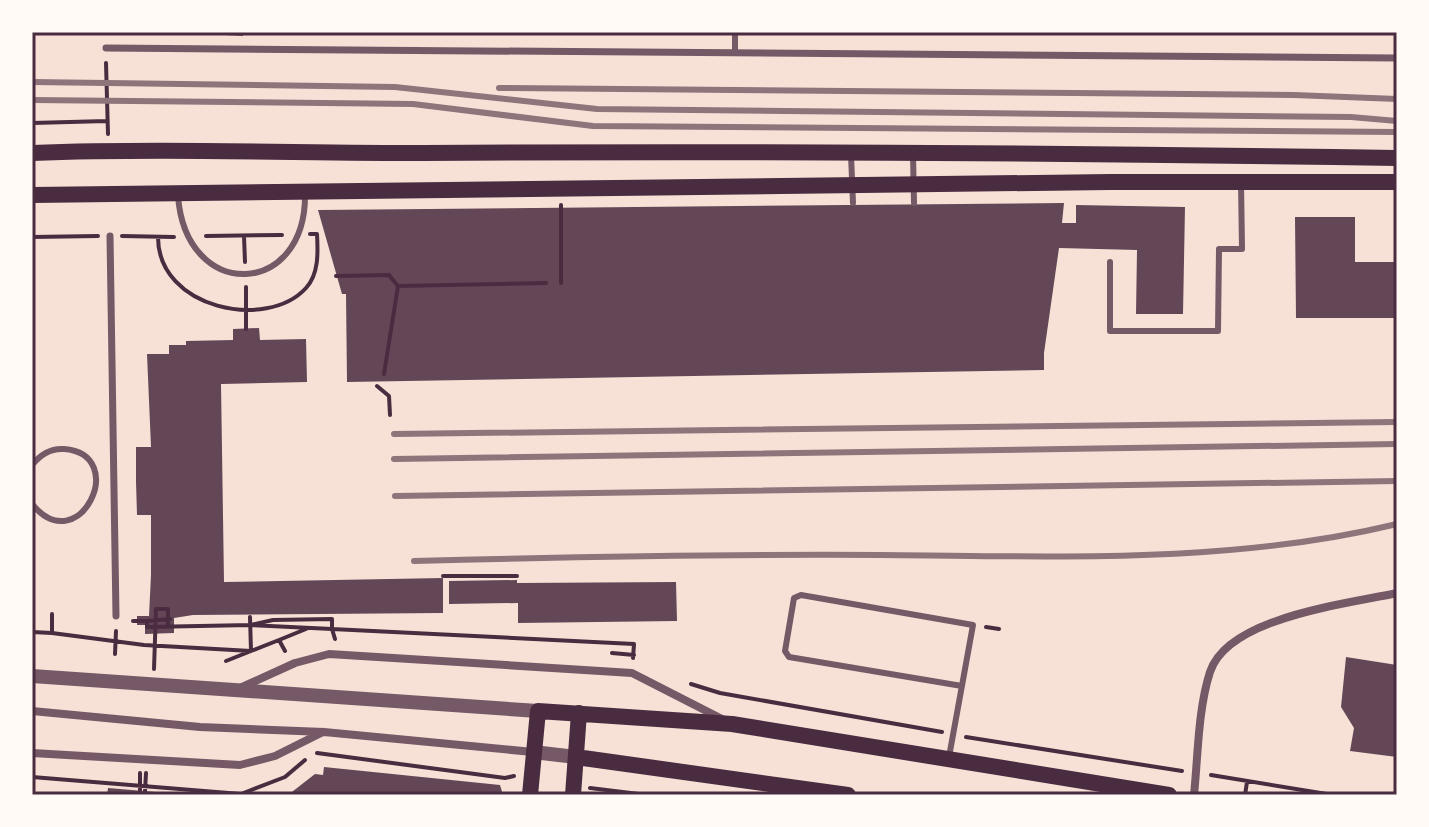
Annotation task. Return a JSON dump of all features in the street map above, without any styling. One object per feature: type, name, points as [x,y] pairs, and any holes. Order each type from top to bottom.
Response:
[{"type":"main road","points":[[32,153],[108,150],[359,153],[913,150],[1397,158]]},
{"type":"main road","points":[[32,195],[914,184],[1397,182]]},
{"type":"main road","points":[[530,795],[538,711],[732,724],[1169,795]]},
{"type":"main road","points":[[573,795],[579,713]]},
{"type":"main road","points":[[576,757],[848,795]]},
{"type":"street","points":[[106,48],[1397,58]]},
{"type":"street","points":[[110,236],[116,616]]},
{"type":"street","points":[[1194,795],[1210,671],[1225,648],[1264,626],[1397,593]]},
{"type":"street","points":[[232,691],[292,665],[329,654],[637,674],[732,724]]},
{"type":"street","points":[[32,676],[538,711]]},
{"type":"street","points":[[32,711],[185,726],[324,732],[576,757]]},
{"type":"street","points":[[32,753],[240,765],[261,760],[324,732]]},
{"type":"lane","points":[[735,32],[735,53]]},
{"type":"lane","points":[[913,150],[914,203]]},
{"type":"lane","points":[[850,151],[853,203]]},
{"type":"lane","points":[[1110,262],[1110,331],[1218,331],[1219,249],[1242,249],[1241,182]]},
{"type":"lane","points":[[177,193],[186,237],[206,261],[228,271],[245,274],[262,271],[278,262],[300,234],[305,193]]},
{"type":"lane","points":[[32,465],[46,453],[68,450],[88,461],[97,482],[89,505],[70,519],[46,516],[32,504]]},
{"type":"lane","points":[[949,757],[953,734],[962,686],[973,625],[801,595],[794,598],[785,651],[789,657],[962,686]]},
{"type":"path","points":[[32,123],[107,121],[106,48]]},
{"type":"path","points":[[561,283],[562,188]]},
{"type":"path","points":[[32,237],[317,234],[317,264],[306,288],[279,303],[246,307],[211,303],[180,289],[163,265],[158,237]]},
{"type":"path","points":[[336,276],[389,275],[398,286],[384,374]]},
{"type":"path","points":[[245,283],[246,329]]},
{"type":"path","points":[[398,286],[546,283]]},
{"type":"path","points":[[377,386],[389,396],[390,415]]},
{"type":"path","points":[[443,576],[517,576]]},
{"type":"path","points":[[133,621],[146,621],[159,620],[170,620],[169,608],[155,608],[155,617],[156,626]]},
{"type":"path","points":[[156,634],[156,609],[168,609],[168,625]]},
{"type":"path","points":[[52,614],[52,633]]},
{"type":"path","points":[[251,625],[273,620],[332,616],[335,639]]},
{"type":"path","points":[[250,617],[251,651]]},
{"type":"path","points":[[146,621],[147,627],[251,625],[634,644],[634,656],[612,653]]},
{"type":"path","points":[[115,654],[116,627]]},
{"type":"path","points":[[226,661],[309,628]]},
{"type":"path","points":[[32,632],[251,651]]},
{"type":"path","points":[[279,640],[292,665]]},
{"type":"path","points":[[678,680],[720,693],[1086,758],[1196,772],[1333,795]]},
{"type":"path","points":[[32,777],[140,789],[241,794],[285,777],[313,753],[505,778],[509,776]]},
{"type":"path","points":[[140,789],[141,772]]},
{"type":"path","points":[[1245,795],[1247,782]]},
{"type":"path","points":[[240,786],[241,794]]},
{"type":"path","points":[[594,789],[647,795]]},
{"type":"building","points":[[171,32],[243,32],[243,36]]},
{"type":"building","points":[[1064,203],[1062,223],[1076,223],[1076,205],[1185,207],[1183,314],[1136,314],[1137,250],[1059,248],[1044,370],[347,382],[346,294],[342,294],[318,210]]},
{"type":"building","points":[[1295,217],[1355,217],[1355,262],[1397,262],[1397,318],[1296,318]]},
{"type":"building","points":[[259,328],[260,340],[306,339],[307,382],[221,384],[224,582],[443,578],[443,613],[193,615],[174,618],[174,633],[145,634],[145,625],[137,625],[137,616],[149,616],[151,575],[151,515],[137,515],[136,482],[136,447],[151,447],[147,354],[169,354],[169,345],[186,345],[186,341],[233,340],[233,329]]},
{"type":"building","points":[[517,580],[517,583],[676,582],[677,621],[518,623],[518,603],[449,604],[449,581]]},
{"type":"building","points":[[1346,657],[1397,665],[1397,757],[1350,751],[1354,728],[1341,707]]},
{"type":"building","points":[[324,767],[500,785],[503,795],[288,795],[315,774],[323,775]]},
{"type":"building","points":[[108,788],[168,793],[168,795],[107,795]]},
{"type":"railway","points":[[32,82],[395,87],[597,109],[1351,117],[1397,121]]},
{"type":"railway","points":[[499,88],[1294,95],[1397,99]]},
{"type":"railway","points":[[32,100],[413,104],[593,126],[1397,132]]},
{"type":"railway","points":[[394,434],[1397,422]]},
{"type":"railway","points":[[394,459],[1397,444]]},
{"type":"railway","points":[[395,496],[1397,481]]},
{"type":"railway","points":[[414,561],[705,555],[1140,555],[1269,546],[1397,524]]}]
